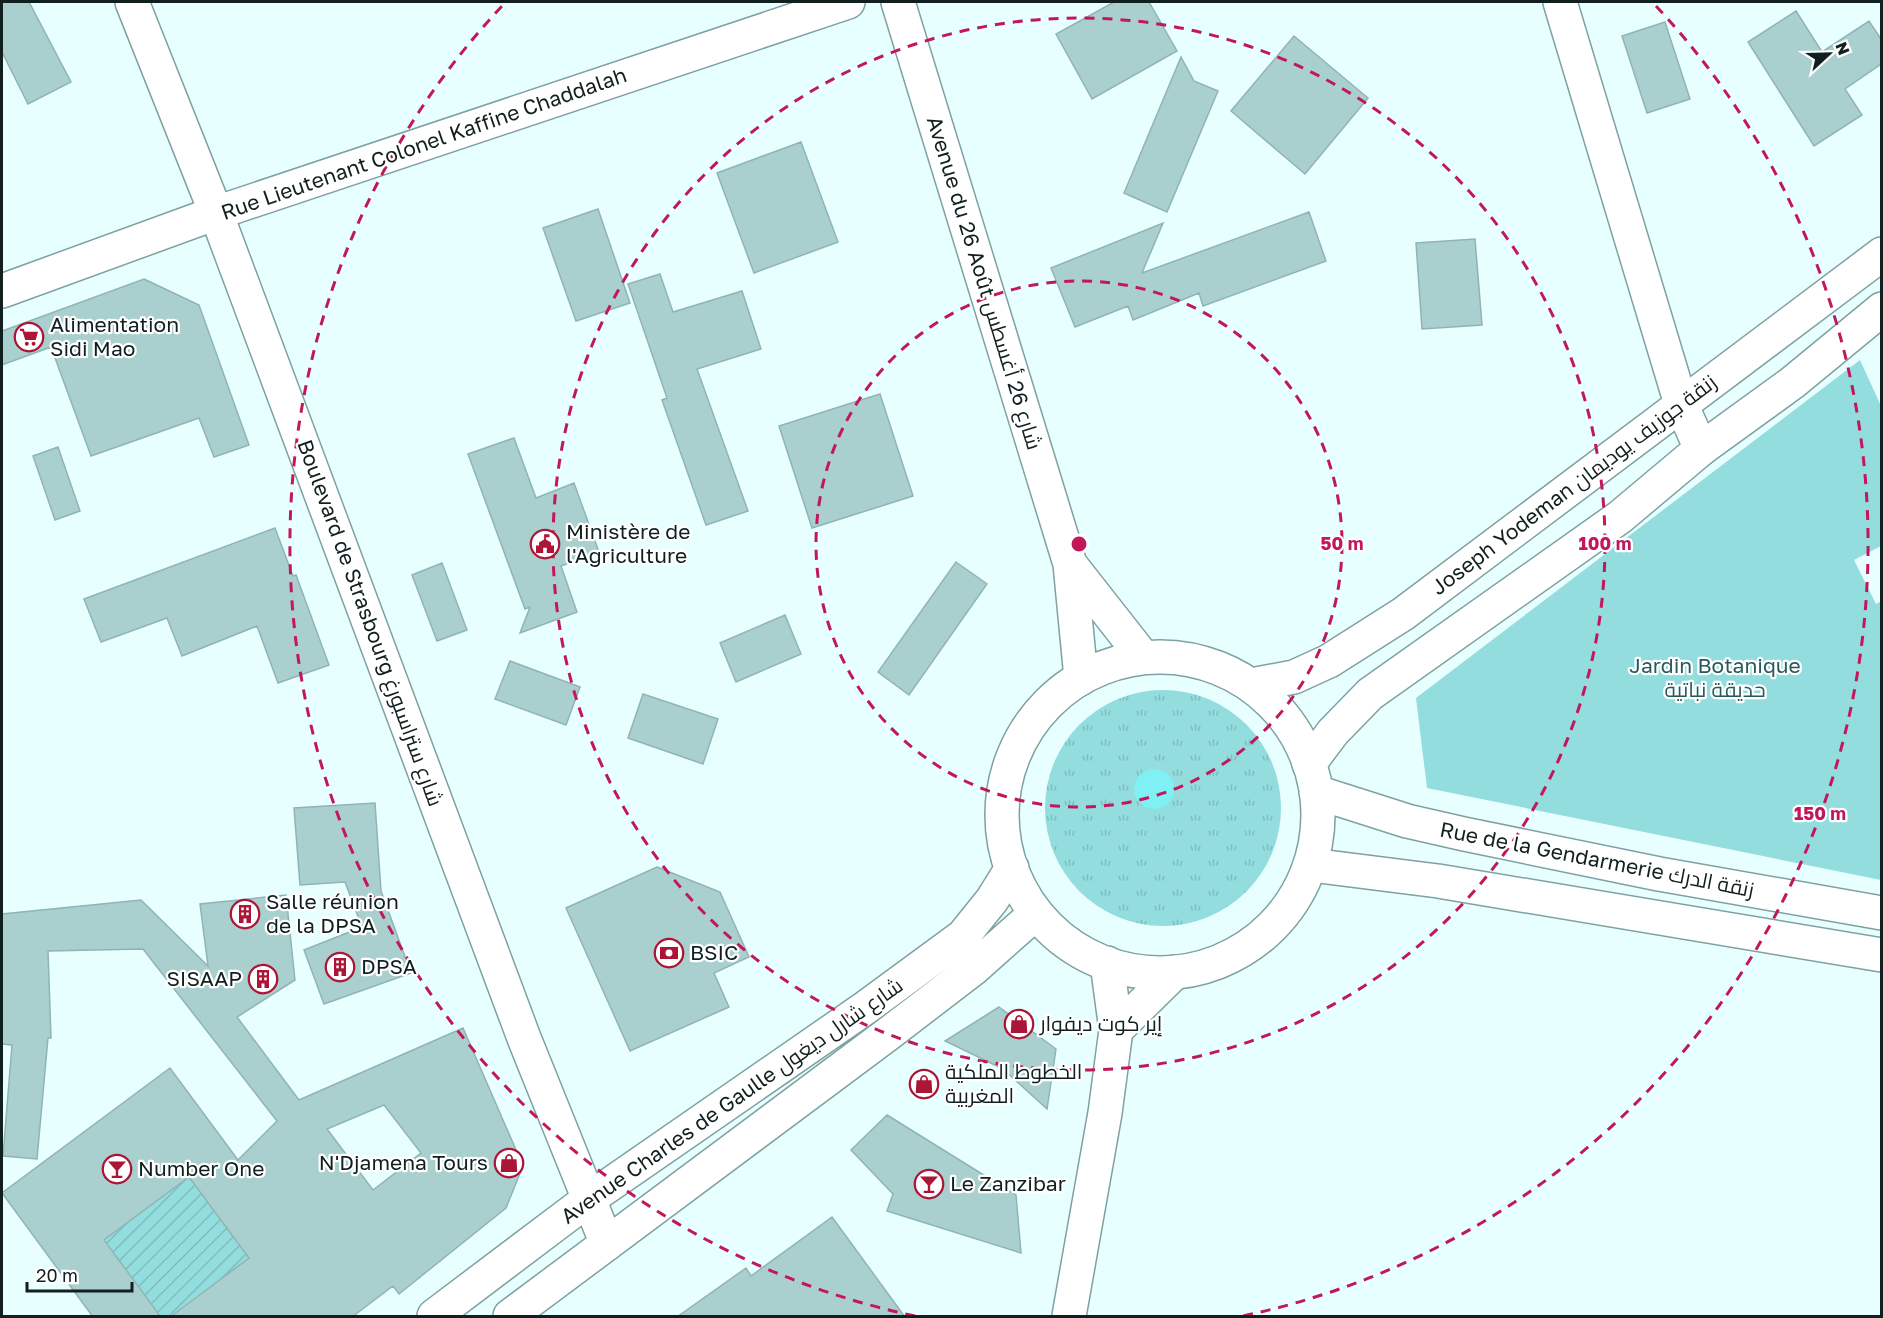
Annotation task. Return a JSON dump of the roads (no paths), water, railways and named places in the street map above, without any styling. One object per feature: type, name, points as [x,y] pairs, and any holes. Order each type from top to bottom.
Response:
[{"type":"main road","name":"Boulevard de Strasbourg شارع ستراسبورغ","points":[[132,2],[216,213],[524,1038],[607,1244]]},
{"type":"main road","name":"Rue Lieutenant Colonel Kaffine Chaddalah","points":[[2,291],[216,213],[848,2]]},
{"type":"main road","name":"Avenue du 26 Août شارع 26 أغسطس","points":[[898,2],[1070,564],[1081,678]]},
{"type":"main road","points":[[1560,2],[1681,404],[1701,449]]},
{"type":"main road","name":"Joseph Yodeman زنقة جوزيف يوديمان","points":[[1251,685],[1303,673],[1329,661],[1403,614],[1881,254]]},
{"type":"main road","points":[[1313,778],[1333,732],[1370,694],[1620,516],[1701,449],[1792,383],[1881,309]]},
{"type":"main road","name":"Avenue du 26 Août شارع 26 أغسطس","points":[[1070,564],[1143,657]]},
{"type":"main road","points":[[1143,657],[1184,658],[1224,669],[1251,685],[1287,720],[1313,778],[1315,845],[1311,866],[1282,917],[1256,941],[1232,956],[1206,967],[1175,972],[1144,972],[1107,963],[1074,947],[1036,913],[1012,868],[1003,826],[1003,794],[1011,762],[1025,732],[1044,706],[1069,685],[1102,666],[1143,657]]},
{"type":"main road","name":"Rue de la Gendarmerie زنقة الدرك","points":[[1313,778],[1407,821],[1659,874],[1881,913]]},
{"type":"main road","name":"Rue de la Gendarmerie زنقة الدرك","points":[[1311,866],[1438,881],[1881,955]]},
{"type":"main road","name":"Avenue Charles de Gaulle شارع شارل ديغول","points":[[434,1317],[589,1199],[849,1020],[963,936],[992,900],[1012,868]]},
{"type":"main road","name":"Avenue Charles de Gaulle شارع شارل ديغول","points":[[510,1317],[973,969],[1036,913]]},
{"type":"main road","points":[[1069,1317],[1105,1113],[1116,1030],[1107,963]]},
{"type":"main road","points":[[1116,1030],[1175,972]]},
{"type":"place","name":"Alimentation Sidi Mao","points":[[29,337]]},
{"type":"place","name":"Ministère de l'Agriculture","points":[[545,544]]},
{"type":"place","name":"Salle réunion de la DPSA","points":[[245,914]]},
{"type":"place","name":"BSIC","points":[[669,953]]},
{"type":"place","name":"DPSA","points":[[340,967]]},
{"type":"place","name":"SISAAP","points":[[263,979]]},
{"type":"place","name":"إير كوت ديفوار","points":[[1019,1024]]},
{"type":"place","name":"الخطوط الملكية المغربية","points":[[924,1084]]},
{"type":"place","name":"N'Djamena Tours","points":[[509,1163]]},
{"type":"place","name":"Number One","points":[[117,1169]]},
{"type":"place","name":"Le Zanzibar","points":[[929,1184]]},
{"type":"park label","name":"Jardin Botanique حديقة نباتية","points":[[1715,678]]}]
